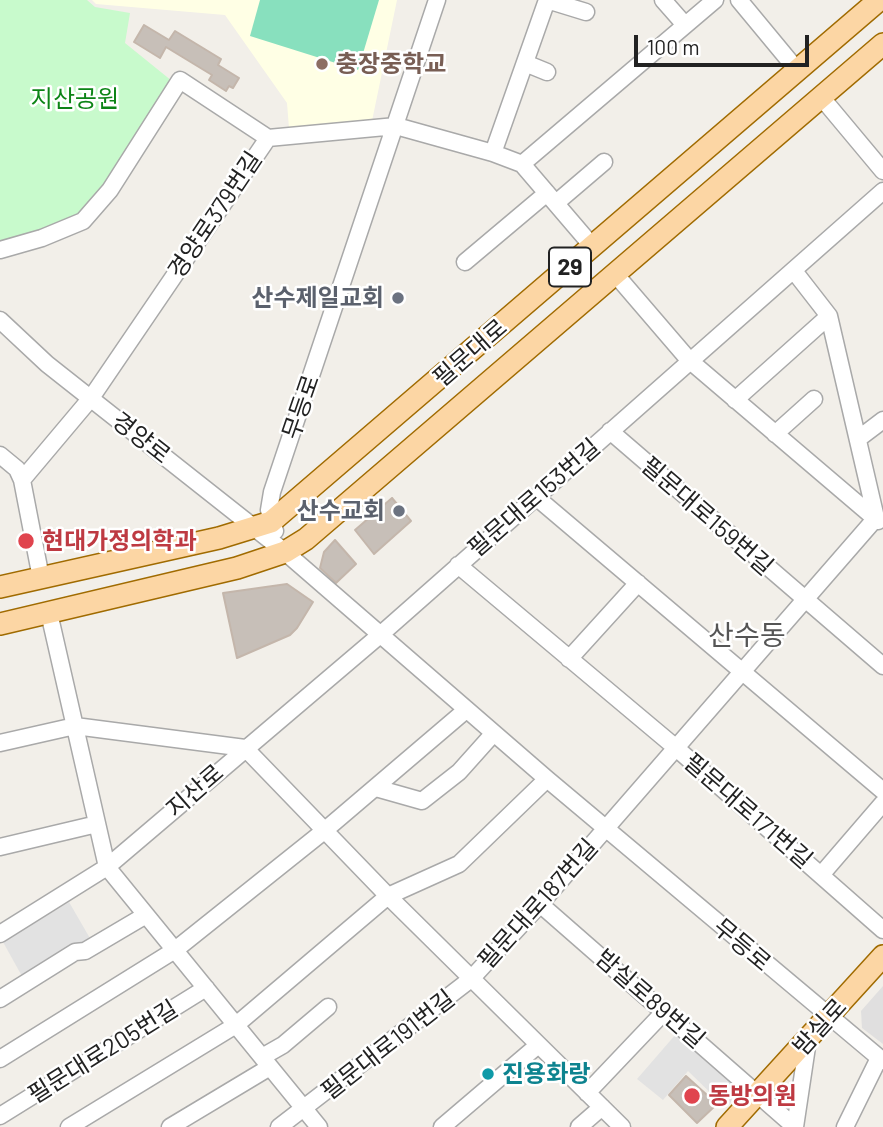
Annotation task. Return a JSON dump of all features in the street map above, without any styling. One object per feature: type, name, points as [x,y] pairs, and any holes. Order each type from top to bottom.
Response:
[{"type":"main road","name":"필문대로","points":[[0,587],[263,525],[593,247],[879,0]]},
{"type":"main road","name":"필문대로","points":[[0,624],[237,568],[285,552],[326,523],[883,44]]},
{"type":"main road","name":"밤실로","points":[[727,1127],[883,956]]},
{"type":"street","name":"무등로","points":[[263,525],[437,0]]},
{"type":"street","points":[[493,153],[547,0],[586,12]]},
{"type":"street","points":[[663,0],[685,25]]},
{"type":"street","points":[[522,164],[715,0]]},
{"type":"street","points":[[739,0],[797,70]]},
{"type":"street","points":[[525,63],[547,72]]},
{"type":"street","points":[[0,250],[42,238],[83,221],[110,190],[180,80],[268,138]]},
{"type":"street","points":[[822,98],[883,171]]},
{"type":"street","name":"경양로379번길","points":[[19,475],[91,398],[268,138],[396,126]]},
{"type":"street","points":[[396,126],[493,153],[522,164],[593,247]]},
{"type":"street","points":[[465,262],[604,162]]},
{"type":"street","name":"필문대로153번길","points":[[380,635],[883,191]]},
{"type":"street","points":[[794,271],[829,316],[879,521]]},
{"type":"street","points":[[616,275],[689,360],[879,521]]},
{"type":"street","points":[[735,400],[829,316]]},
{"type":"street","name":"경양로","points":[[0,320],[47,364],[263,525],[285,552]]},
{"type":"street","points":[[775,434],[814,400]]},
{"type":"street","points":[[858,439],[883,420]]},
{"type":"street","name":"필문대로159번길","points":[[610,432],[883,666]]},
{"type":"street","points":[[0,455],[19,475],[41,578]]},
{"type":"street","points":[[0,473],[19,475]]},
{"type":"street","points":[[536,497],[743,670],[883,792]]},
{"type":"street","points":[[804,600],[879,521]]},
{"type":"street","name":"무등로","points":[[285,552],[466,710],[881,1060],[845,1127]]},
{"type":"street","name":"필문대로171번길","points":[[458,565],[675,747],[883,930]]},
{"type":"street","points":[[569,659],[638,583]]},
{"type":"street","name":"필문대로171번길","points":[[675,747],[804,600]]},
{"type":"street","name":"필문대로191번길","points":[[49,613],[107,867],[319,1127]]},
{"type":"street","name":"지산로","points":[[0,934],[107,867],[380,635]]},
{"type":"street","points":[[175,950],[324,831],[466,710]]},
{"type":"street","points":[[0,743],[75,726],[245,748]]},
{"type":"street","points":[[376,788],[422,801],[459,772],[493,733]]},
{"type":"street","points":[[606,829],[675,747]]},
{"type":"street","name":"필문대로187번길","points":[[245,748],[537,1046],[622,1127]]},
{"type":"street","points":[[236,1025],[388,896],[459,864],[547,779]]},
{"type":"street","name":"필문대로171번길","points":[[821,875],[883,803]]},
{"type":"street","points":[[0,848],[97,824]]},
{"type":"street","name":"필문대로187번길","points":[[471,979],[606,829]]},
{"type":"street","name":"밤실로89번길","points":[[540,904],[795,1127]]},
{"type":"street","points":[[0,999],[75,952],[85,951],[146,915]]},
{"type":"street","name":"필문대로205번길","points":[[0,1059],[175,950]]},
{"type":"street","name":"필문대로191번길","points":[[305,1110],[471,979]]},
{"type":"street","name":"필문대로205번길","points":[[0,1116],[206,988]]},
{"type":"street","points":[[170,1127],[266,1062],[328,1007]]},
{"type":"street","points":[[587,1093],[664,1012]]},
{"type":"street","name":"필문대로205번길","points":[[69,1127],[236,1025]]},
{"type":"street","points":[[795,1127],[808,1040]]},
{"type":"street","points":[[442,1127],[537,1046]]},
{"type":"street","points":[[579,1127],[602,1107]]},
{"type":"street","points":[[279,1127],[305,1110]]},
{"type":"shaded area","name":"충장중학교","points":[[92,0],[397,0],[372,121],[289,128],[287,103],[225,15],[96,4]]},
{"type":"shaded area","points":[[69,902],[91,940],[23,978],[3,942]]},
{"type":"shaded area","points":[[883,986],[883,1044],[862,1028],[861,1011]]},
{"type":"shaded area","points":[[676,1034],[740,1091],[726,1108],[688,1071],[663,1100],[637,1079]]},
{"type":"green space","name":"지산공원","points":[[0,0],[87,0],[95,7],[130,13],[125,43],[172,81],[126,158],[76,219],[57,229],[0,243]]},
{"type":"green space","points":[[260,0],[379,0],[358,70],[250,36]]},
{"type":"building","points":[[144,25],[169,40],[175,31],[221,59],[218,65],[239,78],[233,88],[229,86],[226,91],[209,80],[212,75],[166,47],[160,58],[134,42]]},
{"type":"building","points":[[392,498],[411,521],[374,554],[355,530]]},
{"type":"building","points":[[335,540],[356,564],[336,583],[320,568],[324,552]]},
{"type":"building","points":[[287,584],[313,602],[297,628],[290,635],[237,658],[223,593]]},
{"type":"building","points":[[686,1076],[717,1104],[697,1123],[669,1095]]},
{"type":"place","name":"충장중학교","points":[[322,64]]},
{"type":"place","name":"산수제일교회","points":[[398,298]]},
{"type":"place","name":"산수교회","points":[[399,511]]},
{"type":"place","name":"현대가정의학과","points":[[26,541]]},
{"type":"place","name":"진용화랑","points":[[488,1074]]},
{"type":"place","name":"동방의원","points":[[692,1096]]},
{"type":"district","name":"산수동","points":[[747,636]]}]
